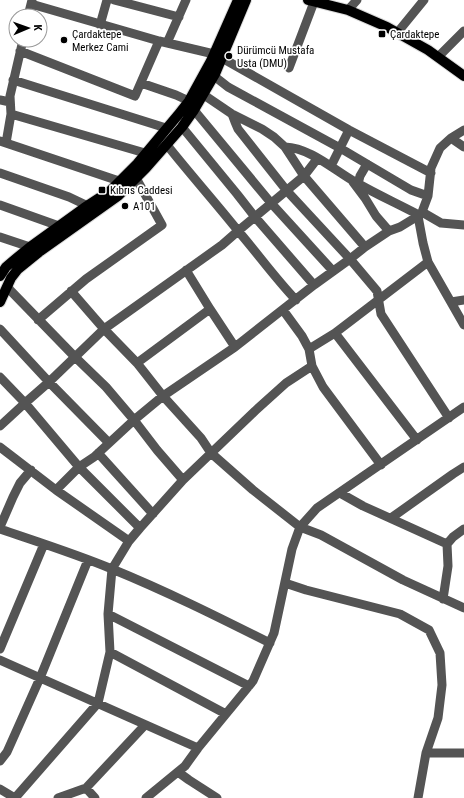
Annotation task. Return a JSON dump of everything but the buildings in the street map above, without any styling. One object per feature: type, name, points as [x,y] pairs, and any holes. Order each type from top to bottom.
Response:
[{"type":"main road","points":[[1,273],[30,247],[110,191],[149,156],[167,145],[194,110],[214,76],[218,56],[238,0]]},
{"type":"main road","points":[[0,302],[11,278],[18,269],[39,252],[118,196],[133,182],[166,128],[189,101],[218,56],[246,0]]},
{"type":"main road","points":[[311,1],[348,10],[397,32],[428,50],[464,76]]},
{"type":"street","points":[[100,24],[107,0]]},
{"type":"street","points":[[114,0],[179,17]]},
{"type":"street","points":[[20,51],[136,96],[141,83],[163,42],[179,17],[186,0]]},
{"type":"street","points":[[348,10],[357,0]]},
{"type":"street","points":[[397,32],[424,0]]},
{"type":"street","points":[[289,68],[311,1]]},
{"type":"street","points":[[32,2],[100,24],[218,56],[349,130],[431,173]]},
{"type":"street","points":[[438,57],[464,31]]},
{"type":"street","points":[[21,48],[10,96],[11,114],[3,142],[120,181],[133,182],[162,225],[86,279],[38,320]]},
{"type":"street","points":[[214,76],[228,88],[340,148],[411,190],[428,196]]},
{"type":"street","points":[[13,80],[166,128]]},
{"type":"street","points":[[141,83],[189,101]]},
{"type":"street","points":[[204,95],[232,114],[262,129],[285,147],[304,176],[364,247]]},
{"type":"street","points":[[0,100],[10,102]]},
{"type":"street","points":[[194,110],[271,203],[334,271]]},
{"type":"street","points":[[11,114],[149,156]]},
{"type":"street","points":[[232,114],[238,129],[287,191],[350,259],[377,291],[381,314],[449,418]]},
{"type":"street","points":[[182,127],[255,217],[314,285]]},
{"type":"street","points":[[331,166],[349,130]]},
{"type":"street","points":[[464,130],[440,148],[431,168],[428,196],[420,214],[423,242],[428,262],[464,326]]},
{"type":"street","points":[[452,138],[464,147]]},
{"type":"street","points":[[167,145],[196,182],[296,300]]},
{"type":"street","points":[[285,147],[298,149],[317,158],[354,181],[415,213],[441,222],[464,225]]},
{"type":"street","points":[[0,426],[24,403],[50,382],[104,329],[222,245],[304,176],[317,158]]},
{"type":"street","points":[[354,181],[360,176],[367,164]]},
{"type":"street","points":[[0,173],[62,194],[88,206]]},
{"type":"street","points":[[354,181],[376,216],[389,231]]},
{"type":"street","points":[[0,205],[59,226]]},
{"type":"street","points":[[56,490],[79,467],[98,453],[163,396],[235,347],[364,247],[420,214]]},
{"type":"street","points":[[0,237],[30,247]]},
{"type":"street","points":[[309,349],[335,333],[428,262]]},
{"type":"street","points":[[186,270],[235,347]]},
{"type":"street","points":[[7,288],[75,358],[106,387],[183,480]]},
{"type":"street","points":[[71,291],[104,329],[137,363],[163,396],[201,438],[211,453],[253,490],[300,527],[320,535],[403,580],[464,608]]},
{"type":"street","points":[[451,302],[464,300]]},
{"type":"street","points":[[137,363],[210,309]]},
{"type":"street","points":[[283,310],[302,336],[309,349],[312,366],[322,386],[381,465]]},
{"type":"street","points":[[0,329],[109,443]]},
{"type":"street","points":[[335,333],[417,440]]},
{"type":"street","points":[[0,789],[15,798],[98,703],[110,652],[108,614],[112,569],[129,541],[183,480],[211,453],[286,382],[312,366]]},
{"type":"street","points":[[0,377],[79,467],[140,528]]},
{"type":"street","points":[[146,798],[185,766],[253,681],[274,633],[292,549],[300,527],[317,508],[464,407]]},
{"type":"street","points":[[0,447],[56,490],[129,541]]},
{"type":"street","points":[[98,453],[153,514]]},
{"type":"street","points":[[391,518],[464,467]]},
{"type":"street","points":[[31,470],[20,483],[0,528],[112,569],[219,617],[270,642]]},
{"type":"street","points":[[340,493],[363,506],[447,544]]},
{"type":"street","points":[[444,599],[448,566],[447,544],[453,537],[464,529]]},
{"type":"street","points":[[0,649],[44,544]]},
{"type":"street","points":[[0,761],[7,752],[40,678],[88,560]]},
{"type":"street","points":[[285,583],[306,590],[400,614],[429,630],[440,653],[442,685],[438,718],[426,753],[418,798]]},
{"type":"street","points":[[108,614],[249,686]]},
{"type":"street","points":[[110,652],[226,714]]},
{"type":"street","points":[[0,660],[198,748]]},
{"type":"street","points":[[58,798],[86,788],[145,725]]},
{"type":"street","points":[[426,753],[464,753]]},
{"type":"street","points":[[178,772],[217,798]]},
{"type":"street","points":[[86,788],[95,798]]},
{"type":"place","name":"Çardaktepe","points":[[382,34]]},
{"type":"place","name":"Çardaktepe Merkez Cami","points":[[64,40]]},
{"type":"place","name":"Dürümcü Mustafa Usta (DMU)","points":[[229,56]]},
{"type":"place","name":"Kıbrıs Caddesi","points":[[102,190]]},
{"type":"place","name":"A101","points":[[125,206]]}]
